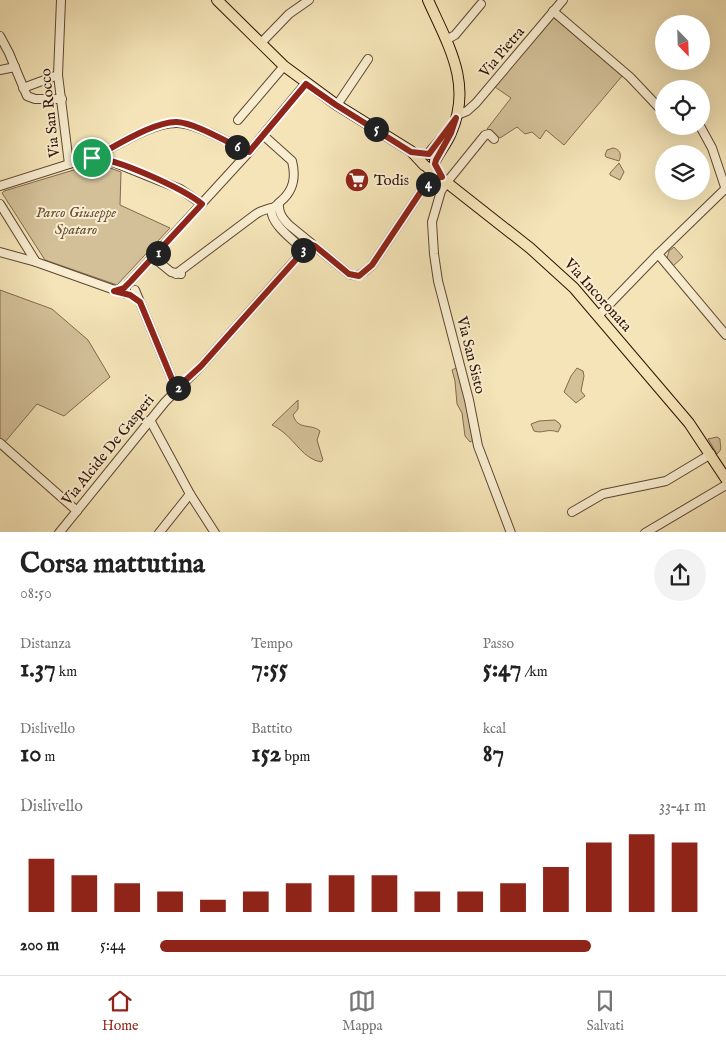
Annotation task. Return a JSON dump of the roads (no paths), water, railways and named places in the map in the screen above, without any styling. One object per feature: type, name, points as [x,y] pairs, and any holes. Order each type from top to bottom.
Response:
[{"type":"main road","name":"Via Incoronata","points":[[217,0],[284,66],[306,84],[411,152],[429,161],[444,179],[562,276],[689,423],[726,479]]},
{"type":"main road","points":[[428,0],[458,71],[460,99],[451,133],[429,161]]},
{"type":"street","name":"Via San Rocco","points":[[61,0],[58,75],[69,164]]},
{"type":"street","points":[[261,43],[289,14],[309,0]]},
{"type":"street","name":"Via Pietra","points":[[456,117],[468,111],[476,103],[563,0]]},
{"type":"street","points":[[446,40],[455,35],[481,4]]},
{"type":"street","points":[[553,11],[630,77],[655,103]]},
{"type":"street","points":[[0,36],[10,52],[27,96],[30,98],[62,99]]},
{"type":"street","points":[[336,105],[368,59]]},
{"type":"street","points":[[238,120],[284,66]]},
{"type":"street","points":[[0,70],[15,67]]},
{"type":"street","points":[[23,88],[58,75]]},
{"type":"street","points":[[129,290],[135,276],[154,258],[249,152],[306,84]]},
{"type":"street","points":[[0,186],[92,158],[150,129],[177,122],[194,127],[249,152]]},
{"type":"street","points":[[279,203],[278,210],[284,220],[310,244],[349,274],[359,276],[372,265],[424,187],[436,178],[444,179],[486,135],[489,134],[494,139]]},
{"type":"street","points":[[154,258],[171,272],[177,274],[221,243],[264,209],[271,210],[293,188],[292,161],[263,135]]},
{"type":"street","points":[[598,316],[658,254],[725,190],[712,148],[705,135]]},
{"type":"street","points":[[92,158],[113,162],[180,189],[202,204]]},
{"type":"street","points":[[424,187],[429,161]]},
{"type":"street","name":"Via San Sisto","points":[[444,179],[432,222],[435,268],[469,400],[478,446],[511,532]]},
{"type":"street","points":[[0,204],[36,262]]},
{"type":"street","points":[[271,210],[278,225],[304,250]]},
{"type":"street","name":"Via Alcide De Gasperi","points":[[59,532],[176,389],[201,366],[310,244]]},
{"type":"street","points":[[0,252],[36,262],[114,291],[129,290]]},
{"type":"street","points":[[658,254],[726,335]]},
{"type":"street","points":[[129,290],[140,302],[176,389]]},
{"type":"street","points":[[150,420],[190,494],[215,532]]},
{"type":"street","points":[[0,443],[77,511]]},
{"type":"street","points":[[572,512],[603,494],[666,481],[710,454]]},
{"type":"street","points":[[645,532],[726,485]]},
{"type":"street","points":[[159,532],[190,494]]},
{"type":"place","name":"Todis","points":[[357,180]]},
{"type":"park label","name":"Parco Giuseppe Spataro","points":[[76,220]]}]
